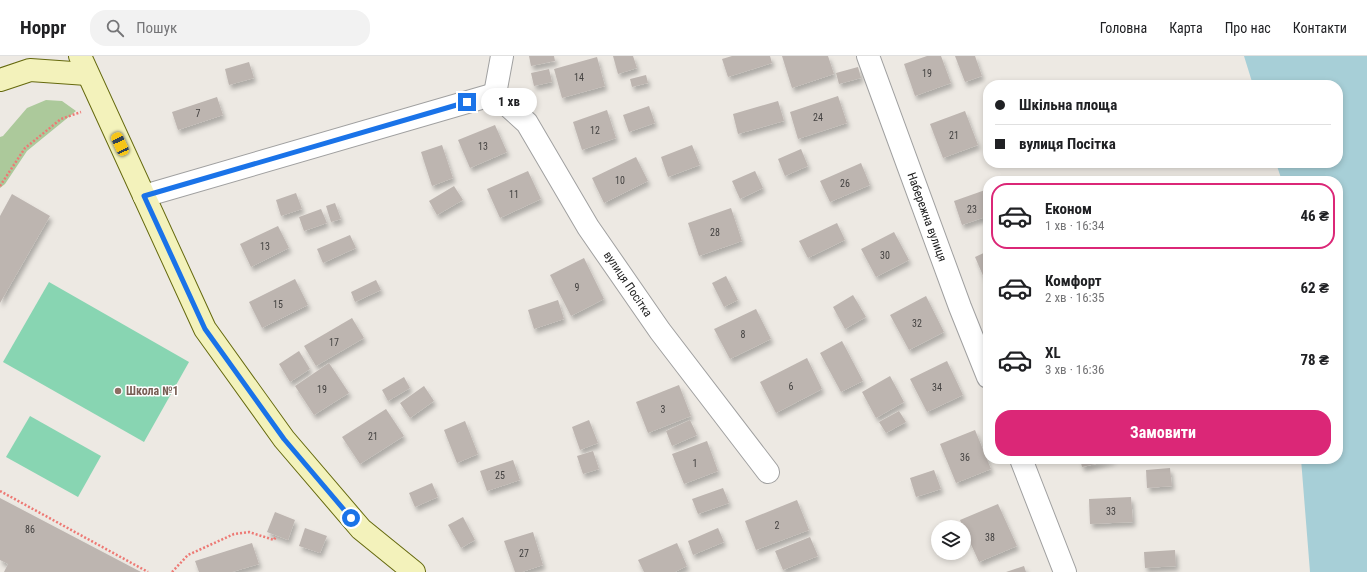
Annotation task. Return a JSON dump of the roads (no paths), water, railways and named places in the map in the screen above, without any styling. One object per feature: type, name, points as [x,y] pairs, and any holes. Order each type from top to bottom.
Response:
[{"type":"street","points":[[144,196],[495,94],[502,56]]},
{"type":"street","name":"Набережна вулиця","points":[[868,56],[960,307],[983,364]]},
{"type":"street","points":[[0,80],[30,70],[84,65],[209,336],[284,439],[361,529],[414,572]]},
{"type":"street","name":"вулиця Посітка","points":[[495,94],[527,122],[588,227],[660,331],[768,472]]},
{"type":"street","points":[[1023,464],[1065,572]]},
{"type":"water","points":[[1244,56],[1367,56],[1367,572],[1310,572],[1301,464],[1343,464],[1343,176],[1280,176],[1278,168],[1343,168],[1343,80],[1251,80]]},
{"type":"place","name":"Школа №1","points":[[118,391]]}]
